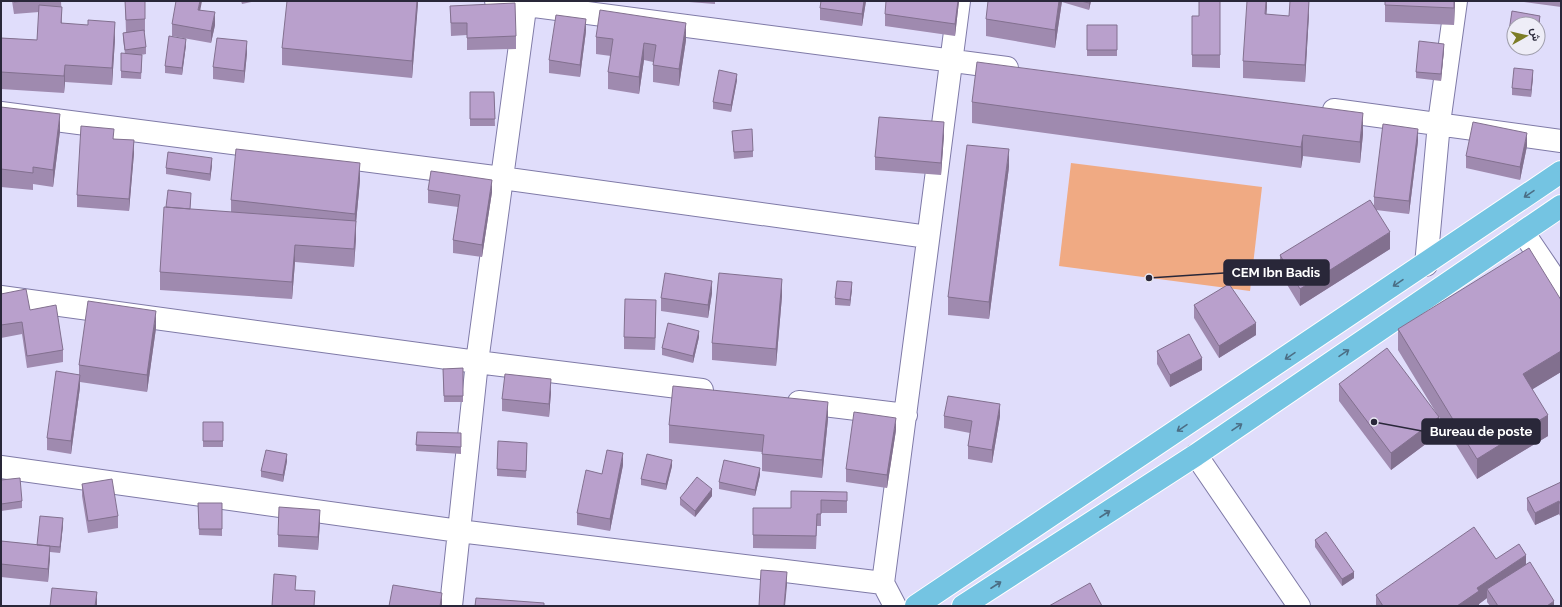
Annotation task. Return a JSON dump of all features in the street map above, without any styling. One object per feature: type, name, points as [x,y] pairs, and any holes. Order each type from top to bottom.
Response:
[{"type":"main road","points":[[916,606],[1426,265],[1561,172]]},
{"type":"main road","points":[[963,606],[1196,455],[1561,206]]},
{"type":"street","points":[[496,1],[526,3],[1030,71]]},
{"type":"street","points":[[895,606],[883,582],[906,416],[959,1]]},
{"type":"street","points":[[1426,265],[1439,123],[1456,1]]},
{"type":"street","points":[[451,606],[477,362],[526,3]]},
{"type":"street","points":[[1313,107],[1439,123],[1561,141]]},
{"type":"street","points":[[1,113],[502,178],[928,237]]},
{"type":"street","points":[[1523,232],[1561,288]]},
{"type":"street","points":[[1,297],[477,362],[719,392]]},
{"type":"street","points":[[782,400],[906,416]]},
{"type":"street","points":[[1196,455],[1299,606]]},
{"type":"street","points":[[1,467],[459,531],[883,582]]},
{"type":"shaded area","points":[[1071,163],[1262,187],[1250,291],[1059,266]]},
{"type":"building","points":[[125,1],[145,1],[145,19],[126,20]]},
{"type":"building","points":[[176,1],[200,1],[198,10],[215,12],[211,31],[172,24]]},
{"type":"building","points":[[287,1],[417,1],[412,61],[282,48]]},
{"type":"building","points":[[821,1],[864,1],[862,14],[820,8]]},
{"type":"building","points":[[886,1],[958,1],[955,24],[885,14]]},
{"type":"building","points":[[988,1],[1059,1],[1055,30],[986,19]]},
{"type":"building","points":[[1199,1],[1220,1],[1220,55],[1192,55],[1192,16],[1199,16]]},
{"type":"building","points":[[1247,1],[1266,1],[1265,14],[1289,16],[1290,1],[1309,1],[1305,65],[1243,61]]},
{"type":"building","points":[[1385,1],[1454,1],[1454,8],[1385,5]]},
{"type":"building","points":[[515,3],[516,36],[467,38],[467,23],[451,23],[450,6]]},
{"type":"building","points":[[39,5],[62,7],[61,23],[88,25],[88,20],[115,22],[112,68],[65,65],[64,76],[1,72],[1,38],[37,40]]},
{"type":"building","points":[[600,10],[686,23],[679,69],[653,65],[656,45],[644,43],[639,77],[608,72],[613,39],[596,37]]},
{"type":"building","points":[[1512,11],[1540,16],[1511,16]]},
{"type":"building","points":[[556,15],[586,19],[580,65],[549,60]]},
{"type":"building","points":[[1087,25],[1117,25],[1117,50],[1087,50]]},
{"type":"building","points":[[144,30],[146,47],[125,50],[123,33]]},
{"type":"building","points":[[169,36],[186,39],[182,68],[165,66]]},
{"type":"building","points":[[217,38],[247,41],[244,71],[213,67]]},
{"type":"building","points":[[1419,41],[1444,44],[1441,74],[1416,72]]},
{"type":"building","points":[[121,53],[142,55],[141,73],[121,71]]},
{"type":"building","points":[[977,62],[1363,113],[1360,142],[1303,135],[1301,147],[972,102]]},
{"type":"building","points":[[1514,68],[1533,70],[1531,90],[1512,88]]},
{"type":"building","points":[[719,70],[737,74],[731,105],[713,102]]},
{"type":"building","points":[[470,92],[494,92],[495,119],[470,119]]},
{"type":"building","points":[[1,107],[60,114],[53,170],[33,167],[33,173],[1,169]]},
{"type":"building","points":[[879,117],[944,122],[941,163],[875,157]]},
{"type":"building","points":[[1473,122],[1527,133],[1520,167],[1466,156]]},
{"type":"building","points":[[1383,124],[1418,129],[1409,201],[1374,197]]},
{"type":"building","points":[[81,126],[114,129],[113,139],[134,140],[129,199],[77,195]]},
{"type":"building","points":[[752,129],[753,151],[734,152],[732,131]]},
{"type":"building","points":[[967,145],[1009,149],[989,302],[948,297]]},
{"type":"building","points":[[236,149],[360,163],[355,214],[231,200]]},
{"type":"building","points":[[168,152],[212,158],[210,174],[166,168]]},
{"type":"building","points":[[431,171],[492,180],[482,245],[453,240],[460,195],[428,190]]},
{"type":"building","points":[[168,190],[191,193],[190,209],[166,207]]},
{"type":"building","points":[[1370,200],[1390,232],[1300,289],[1280,255]]},
{"type":"building","points":[[164,207],[356,221],[354,249],[295,245],[292,282],[160,272]]},
{"type":"building","points":[[1529,248],[1561,300],[1561,351],[1523,374],[1548,415],[1477,459],[1398,329]]},
{"type":"building","points":[[665,273],[712,281],[708,305],[661,298]]},
{"type":"building","points":[[719,273],[782,279],[776,349],[712,343]]},
{"type":"building","points":[[837,281],[852,282],[850,300],[835,298]]},
{"type":"building","points":[[1229,284],[1256,323],[1219,346],[1194,305]]},
{"type":"building","points":[[26,289],[30,310],[56,305],[63,350],[27,356],[22,322],[1,325],[1,294]]},
{"type":"building","points":[[625,299],[656,300],[655,338],[624,337]]},
{"type":"building","points":[[88,301],[156,311],[147,375],[79,365]]},
{"type":"building","points":[[668,323],[699,331],[693,356],[662,348]]},
{"type":"building","points":[[1189,334],[1202,358],[1170,375],[1157,351]]},
{"type":"building","points":[[1387,348],[1439,417],[1391,453],[1339,384]]},
{"type":"building","points":[[463,368],[463,396],[444,396],[443,369]]},
{"type":"building","points":[[56,371],[80,375],[71,441],[47,438]]},
{"type":"building","points":[[505,374],[551,379],[549,404],[502,399]]},
{"type":"building","points":[[673,386],[828,402],[822,460],[762,454],[764,435],[669,425]]},
{"type":"building","points":[[948,396],[1000,404],[992,450],[968,446],[972,421],[944,416]]},
{"type":"building","points":[[854,412],[896,418],[887,475],[846,469]]},
{"type":"building","points":[[203,422],[223,422],[223,441],[203,441]]},
{"type":"building","points":[[417,432],[461,433],[461,447],[416,445]]},
{"type":"building","points":[[498,441],[527,443],[526,471],[497,469]]},
{"type":"building","points":[[266,450],[287,454],[283,475],[261,471]]},
{"type":"building","points":[[607,450],[623,453],[610,519],[577,513],[586,470],[602,474]]},
{"type":"building","points":[[647,454],[672,460],[666,484],[641,479]]},
{"type":"building","points":[[724,460],[760,468],[755,490],[719,482]]},
{"type":"building","points":[[697,477],[712,489],[695,511],[680,498]]},
{"type":"building","points":[[20,478],[22,501],[1,504],[1,480]]},
{"type":"building","points":[[112,479],[118,516],[88,521],[82,484]]},
{"type":"building","points":[[1561,482],[1561,506],[1559,501],[1535,513],[1527,498]]},
{"type":"building","points":[[791,491],[847,492],[847,501],[821,500],[821,514],[817,514],[816,536],[753,535],[753,508],[791,508]]},
{"type":"building","points":[[198,503],[222,503],[222,529],[199,529]]},
{"type":"building","points":[[279,507],[320,510],[318,537],[278,535]]},
{"type":"building","points":[[40,516],[63,518],[60,547],[37,545]]},
{"type":"building","points":[[1474,527],[1496,559],[1519,544],[1526,555],[1477,588],[1479,591],[1457,606],[1383,606],[1376,595]]},
{"type":"building","points":[[1326,532],[1354,572],[1342,579],[1315,540]]},
{"type":"building","points":[[1,541],[50,546],[48,569],[1,564]]},
{"type":"building","points":[[1530,562],[1554,601],[1547,606],[1498,606],[1487,589]]},
{"type":"building","points":[[761,570],[787,572],[784,606],[759,606]]},
{"type":"building","points":[[274,574],[296,576],[295,590],[315,591],[314,606],[272,606]]},
{"type":"building","points":[[1090,583],[1102,606],[1049,606]]},
{"type":"building","points":[[393,585],[442,593],[440,606],[389,606]]},
{"type":"building","points":[[52,588],[97,592],[95,606],[50,606]]},
{"type":"building","points":[[476,598],[544,603],[544,606],[475,606]]},
{"type":"place","name":"CEM Ibn Badis","points":[[1149,278]]},
{"type":"place","name":"Bureau de poste","points":[[1374,422]]}]
